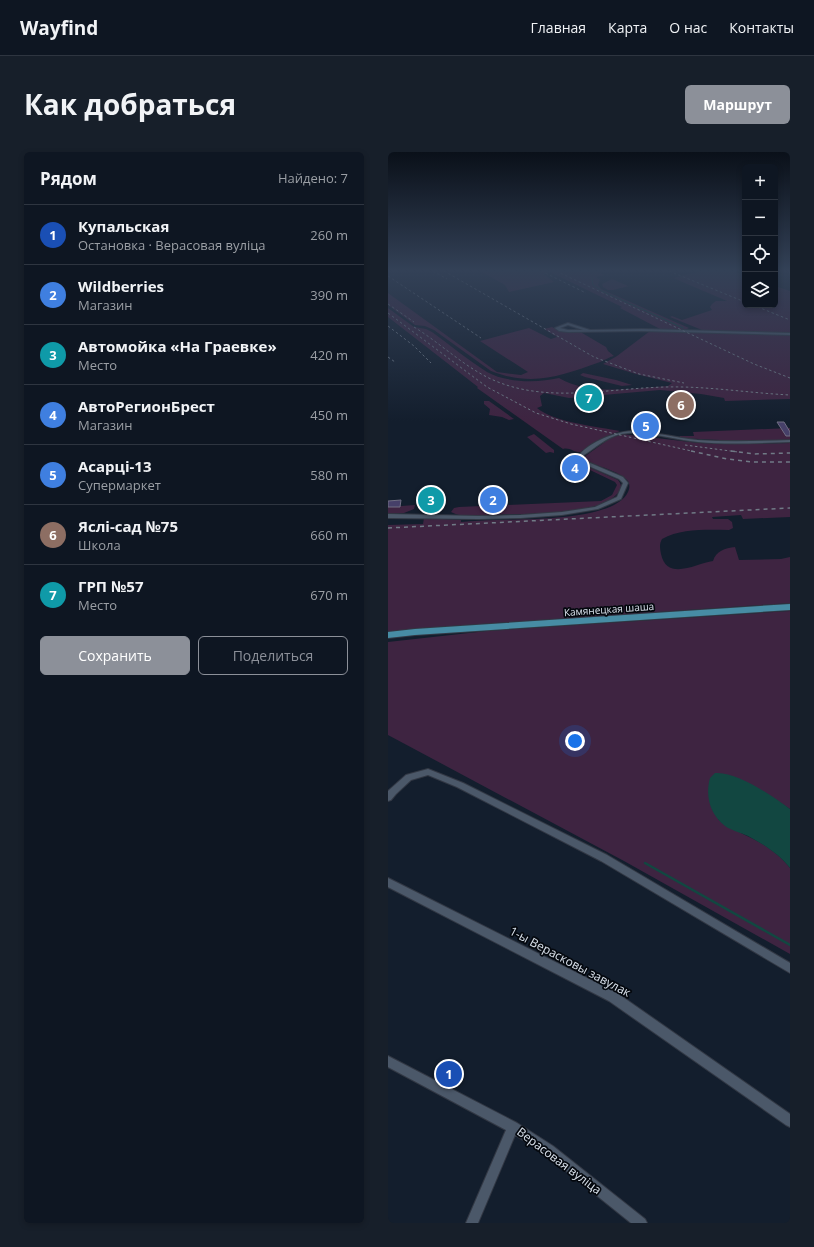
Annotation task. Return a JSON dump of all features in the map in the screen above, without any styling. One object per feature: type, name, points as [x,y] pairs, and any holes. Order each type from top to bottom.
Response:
[{"type":"main road","name":"Камянецкая шаша","points":[[388,635],[790,607]]},
{"type":"main road","name":"Камянецкая шаша","points":[[388,639],[430,632]]},
{"type":"street","points":[[590,330],[577,328],[568,324],[557,328],[565,330],[590,330],[664,330],[790,334]]},
{"type":"street","points":[[388,516],[416,515],[473,518],[548,516],[575,513],[596,508],[621,495],[626,489],[626,483],[621,478],[581,461],[579,458],[582,454],[606,439],[620,433],[641,432],[698,441],[744,443],[790,441]]},
{"type":"street","points":[[390,794],[409,777],[428,772],[460,785],[604,858],[790,968]]},
{"type":"street","name":"1-ы Верасковы завулак","points":[[388,882],[614,997],[790,1121]]},
{"type":"street","name":"Верасовая вуліца","points":[[388,1061],[513,1126],[549,1150],[641,1223]]},
{"type":"street","points":[[472,1223],[513,1126]]},
{"type":"shaded area","points":[[393,321],[406,321],[414,327],[426,329],[432,332],[487,372],[495,376],[523,381],[542,381],[559,378],[571,384],[584,387],[612,390],[668,386],[672,383],[603,364],[617,356],[650,331],[790,334],[790,399],[725,401],[724,398],[701,394],[660,390],[569,398],[544,393],[540,396],[542,406],[537,408],[544,413],[577,423],[620,431],[605,437],[581,452],[563,449],[477,388],[478,387]]},
{"type":"shaded area","points":[[410,321],[427,321],[497,372],[521,375],[528,372],[480,341],[529,328],[551,339],[557,337],[544,329],[552,327],[560,331],[577,330],[606,347],[614,356],[572,372],[546,378],[533,379],[506,376],[491,371],[434,330],[425,326],[415,325]]},
{"type":"shaded area","points":[[645,321],[673,321],[689,328],[685,330],[660,329]]},
{"type":"shaded area","points":[[680,321],[790,321],[790,333],[702,330]]},
{"type":"shaded area","points":[[583,373],[632,385],[622,386],[580,375]]},
{"type":"shaded area","points":[[484,401],[489,401],[514,419],[509,420],[502,417],[489,415],[490,409],[484,404]]},
{"type":"shaded area","points":[[790,428],[790,440],[739,441],[679,438],[680,436],[694,436],[693,432]]},
{"type":"shaded area","points":[[534,434],[554,450],[554,453],[546,453],[527,437]]},
{"type":"shaded area","points":[[622,434],[699,443],[790,443],[790,517],[743,519],[741,515],[712,517],[713,519],[728,519],[732,522],[733,528],[729,530],[686,531],[670,535],[662,539],[660,546],[664,562],[669,567],[676,569],[683,569],[713,561],[719,552],[735,547],[739,560],[781,559],[790,557],[790,603],[423,628],[388,632],[388,525],[423,524],[424,518],[461,520],[461,522],[547,518],[588,513],[606,508],[620,501],[628,492],[629,483],[619,474],[585,461],[584,457],[609,439]]},
{"type":"shaded area","points":[[567,459],[573,460],[618,480],[621,485],[620,490],[609,500],[597,506],[566,512],[479,516],[456,514],[451,512],[454,508],[459,507],[601,501],[612,495],[617,485],[615,482]]},
{"type":"shaded area","points":[[415,505],[414,509],[404,513],[388,514],[388,507]]},
{"type":"shaded area","points":[[790,611],[790,809],[757,788],[718,819],[728,827],[765,846],[781,858],[790,868],[790,954],[624,861],[388,735],[388,642],[487,631]]},
{"type":"shaded area","points":[[715,773],[724,773],[754,785],[790,809],[790,868],[781,858],[759,842],[728,828],[716,816],[710,804],[708,791],[710,778]]},
{"type":"building","points":[[777,422],[784,422],[790,432],[790,436],[786,436]]},
{"type":"building","points":[[441,491],[440,504],[421,505],[423,496],[426,496],[427,492]]},
{"type":"building","points":[[401,500],[400,507],[388,507],[388,501]]},
{"type":"waterway","points":[[668,321],[683,328]]},
{"type":"waterway","points":[[645,863],[790,945]]},
{"type":"railway","points":[[399,321],[487,387],[536,413],[571,424],[696,452]]},
{"type":"railway","points":[[455,321],[481,338]]},
{"type":"railway","points":[[531,321],[594,357],[639,374],[684,383]]},
{"type":"railway","points":[[662,321],[754,364],[790,378]]},
{"type":"railway","points":[[388,326],[414,346],[431,363]]},
{"type":"railway","points":[[414,327],[465,364],[487,377],[518,388],[539,392],[581,393],[681,387],[790,395]]},
{"type":"railway","points":[[388,357],[395,362]]},
{"type":"railway","points":[[685,445],[738,452]]},
{"type":"railway","points":[[691,451],[727,459],[753,462],[790,462]]},
{"type":"railway","points":[[731,451],[754,454],[790,453]]},
{"type":"railway","points":[[388,528],[790,508]]},
{"type":"place","name":"ГРП №57","points":[[589,398]]},
{"type":"place","name":"Яслі-сад №75","points":[[681,405]]},
{"type":"place","name":"Асарці-13","points":[[646,426]]},
{"type":"place","name":"АвтоРегионБрест","points":[[575,468]]},
{"type":"place","name":"Автомойка «На Граевке»","points":[[431,500]]},
{"type":"place","name":"Wildberries","points":[[493,500]]},
{"type":"place","name":"Купальская","points":[[449,1074]]}]
